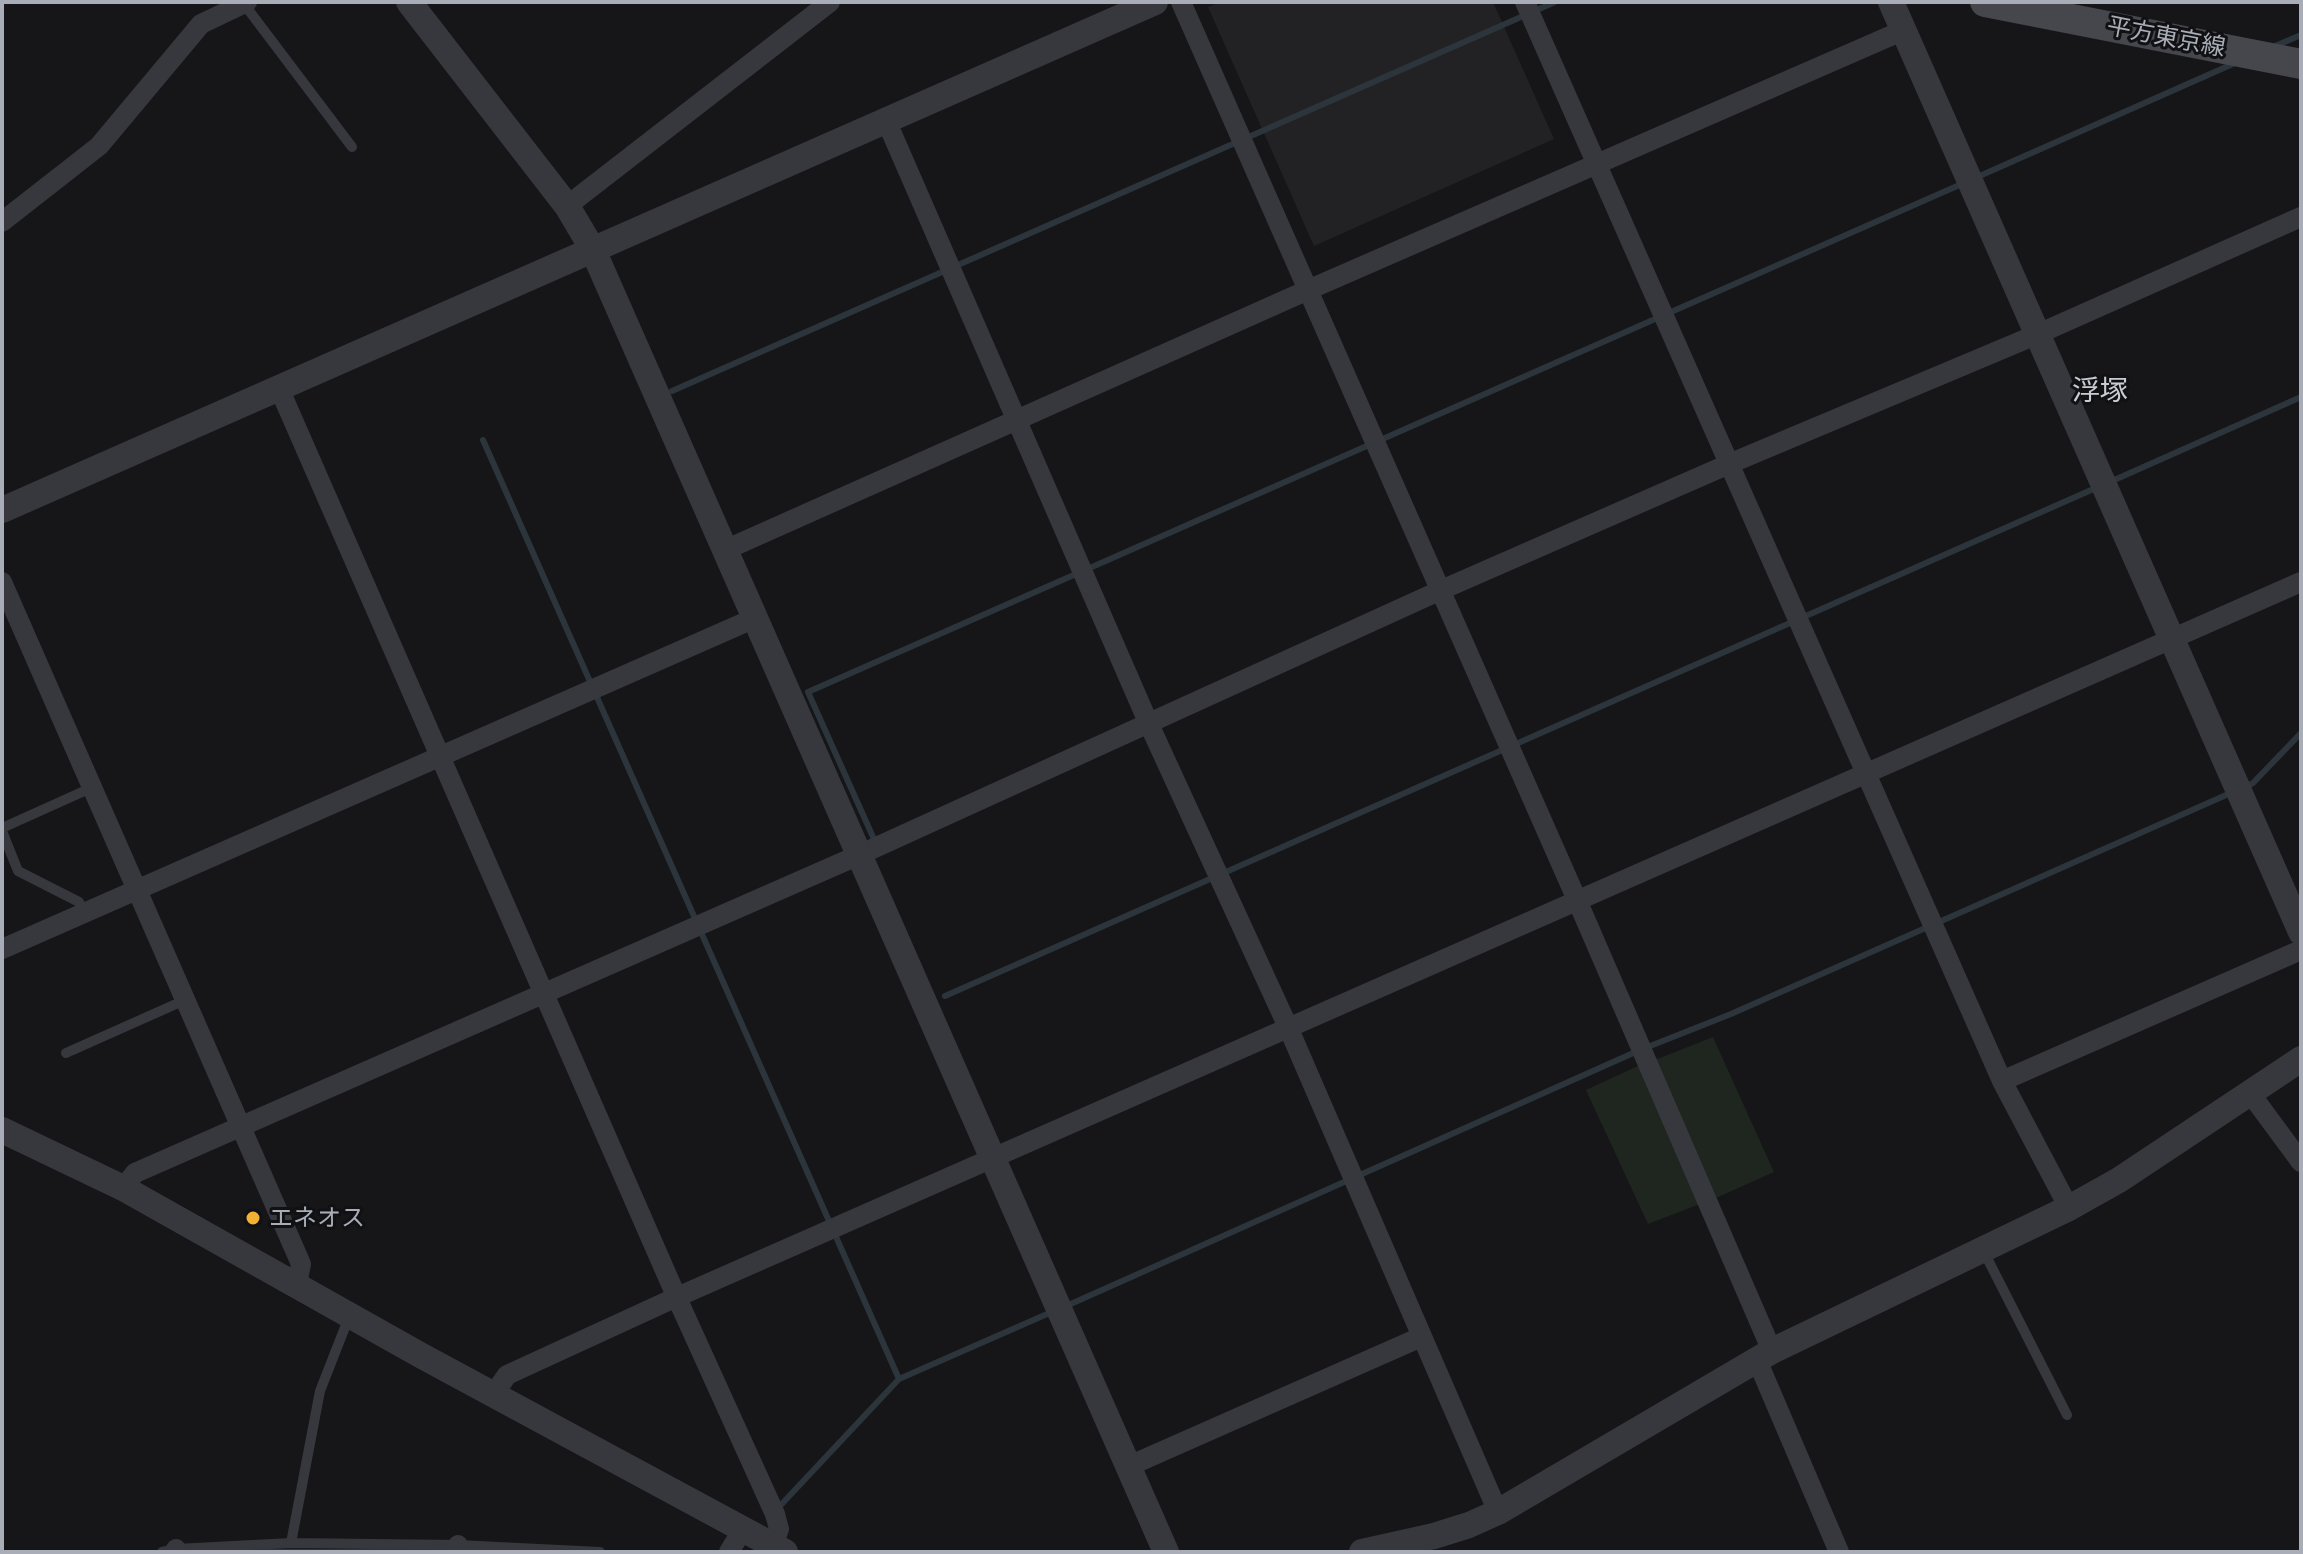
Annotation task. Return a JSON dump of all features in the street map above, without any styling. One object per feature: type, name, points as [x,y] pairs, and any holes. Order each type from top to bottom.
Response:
[{"type":"main road","name":"平方東京線","points":[[2001,3],[2301,64]]},
{"type":"street","points":[[409,2],[567,206],[593,250],[1166,1552]]},
{"type":"street","points":[[567,206],[830,2]]},
{"type":"street","points":[[2,510],[1155,2]]},
{"type":"street","points":[[1181,2],[1577,900],[1764,1355],[1839,1552]]},
{"type":"street","points":[[1525,2],[2002,1081],[2069,1208]]},
{"type":"street","points":[[1891,2],[2301,932]]},
{"type":"street","points":[[2,222],[99,146],[201,24],[246,3]]},
{"type":"street","points":[[725,550],[1308,290],[1904,30]]},
{"type":"street","points":[[886,120],[1148,722],[1288,1027],[1498,1512]]},
{"type":"street","points":[[123,1188],[135,1173],[859,855],[1439,591],[2038,334],[2301,217]]},
{"type":"street","points":[[2,1130],[123,1188],[494,1394],[729,1546],[779,1549],[775,1514],[677,1298],[279,388]]},
{"type":"street","points":[[2,582],[301,1264],[297,1285]]},
{"type":"street","points":[[494,1394],[507,1375],[677,1298],[2301,582]]},
{"type":"street","points":[[2,949],[755,618]]},
{"type":"street","points":[[2002,1081],[2301,950]]},
{"type":"street","points":[[1362,1552],[1434,1536],[1498,1512],[1764,1355],[2069,1208],[2119,1180],[2301,1059]]},
{"type":"street","points":[[2250,1093],[2301,1162]]},
{"type":"street","points":[[1129,1466],[1421,1337]]},
{"type":"lane","points":[[246,3],[352,147]]},
{"type":"lane","points":[[84,913],[79,902],[18,871],[2,829],[91,788]]},
{"type":"lane","points":[[66,1053],[185,1000]]},
{"type":"lane","points":[[1983,1250],[2067,1415]]},
{"type":"lane","points":[[291,1543],[320,1391],[350,1315]]},
{"type":"lane","points":[[172,1551],[291,1543],[600,1552]]},
{"type":"shaded area","points":[[1220,2],[1493,2],[1554,139],[1314,246],[1208,7]]},
{"type":"shaded area","points":[[1713,1037],[1774,1172],[1716,1198],[1655,1060]]},
{"type":"shaded area","points":[[1640,1065],[1700,1204],[1648,1224],[1586,1090]]},
{"type":"waterway","points":[[672,391],[1555,2]]},
{"type":"waterway","points":[[2275,46],[2301,35]]},
{"type":"waterway","points":[[1975,178],[2235,63]]},
{"type":"waterway","points":[[873,837],[808,692],[1964,183]]},
{"type":"waterway","points":[[2112,481],[2301,397]]},
{"type":"waterway","points":[[483,440],[899,1379],[778,1508]]},
{"type":"waterway","points":[[945,996],[2098,487]]},
{"type":"waterway","points":[[2243,788],[2253,783],[2301,733]]},
{"type":"waterway","points":[[1064,1307],[1640,1050],[1731,1014],[2233,792]]},
{"type":"waterway","points":[[899,1379],[1054,1311]]},
{"type":"waterway","points":[[259,1552],[483,1552]]},
{"type":"place","name":"エネオス","points":[[253,1218]]},
{"type":"district","name":"浮塚","points":[[2100,391]]}]
